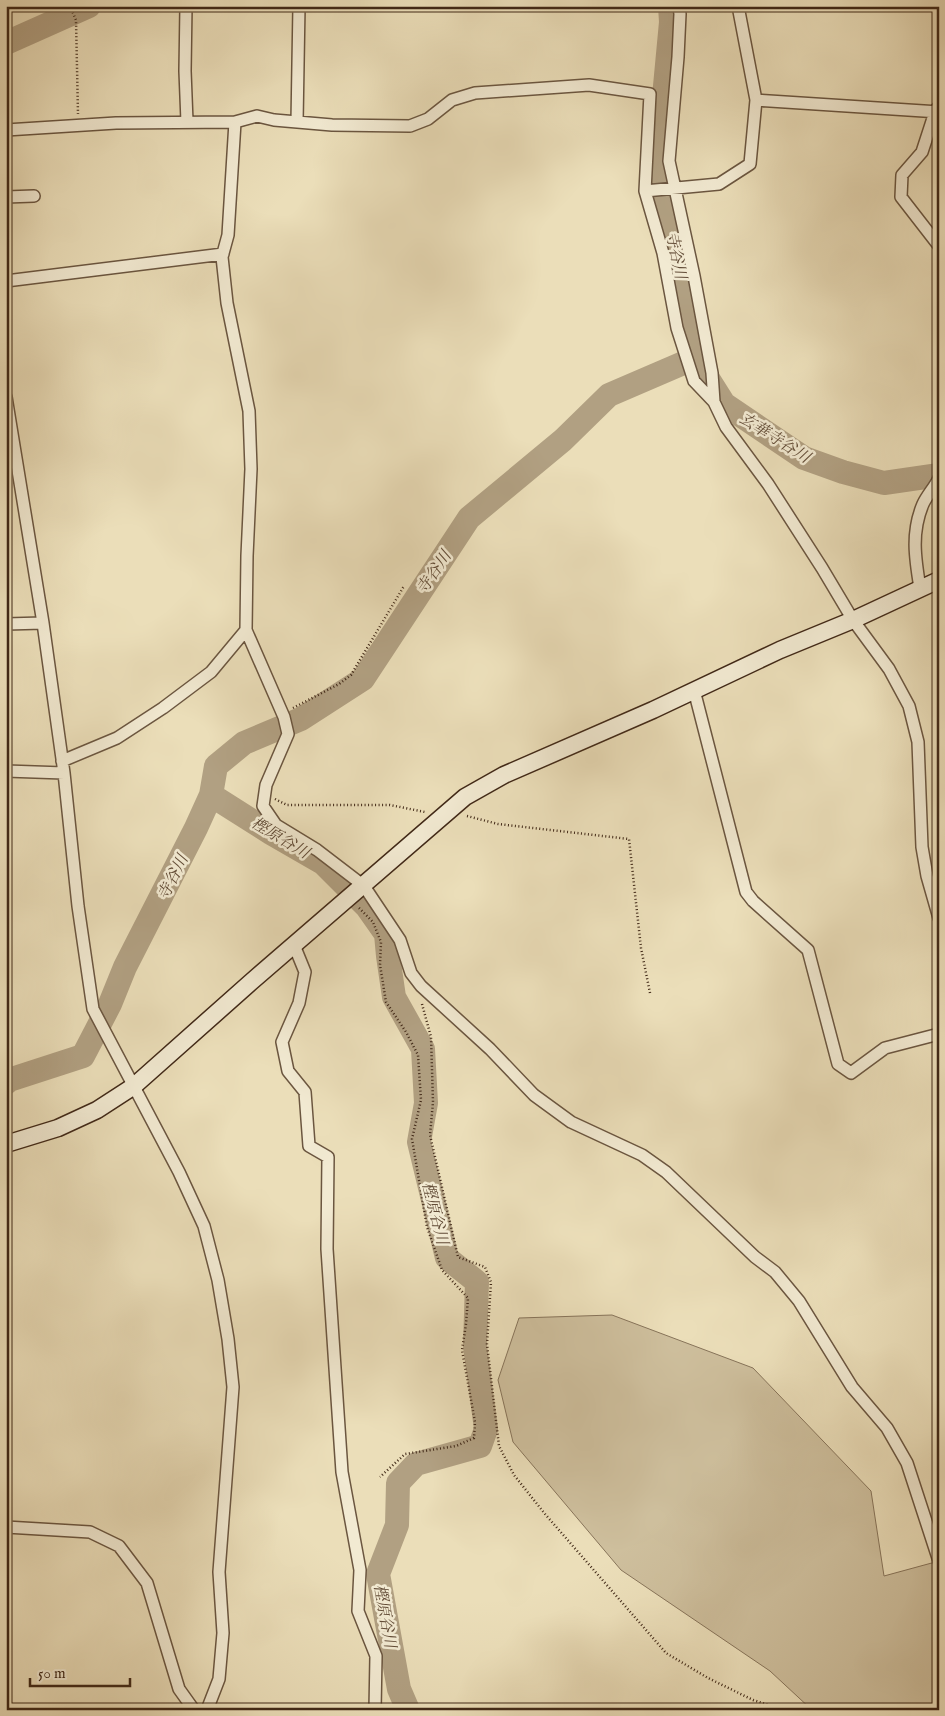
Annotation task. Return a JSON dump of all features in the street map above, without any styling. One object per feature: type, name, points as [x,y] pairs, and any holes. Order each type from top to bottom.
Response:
[{"type":"street","points":[[186,6],[185,71],[187,122]]},
{"type":"street","points":[[297,122],[299,6]]},
{"type":"street","points":[[679,6],[678,48],[669,161],[694,276],[712,373],[714,402]]},
{"type":"street","points":[[645,191],[719,184],[750,164],[756,100],[738,6]]},
{"type":"street","points":[[6,130],[116,123],[235,122],[257,116],[274,120],[357,127],[410,126],[428,120],[452,100],[475,93],[589,86],[650,94],[645,191],[663,254],[677,328],[689,368],[694,381],[714,402],[726,427],[768,484],[853,620],[889,669],[909,706],[918,742],[922,847],[939,918]]},
{"type":"street","points":[[756,100],[937,110],[922,152],[902,175],[901,197],[939,246]]},
{"type":"street","points":[[235,122],[228,236],[222,257],[227,303],[249,411],[251,469],[246,630],[283,715],[288,734],[266,785],[262,806],[276,825],[317,850],[364,886],[400,940],[411,972],[421,986],[490,1049],[534,1095],[571,1122],[642,1155],[666,1172],[755,1257],[775,1272],[800,1301],[852,1387],[886,1428],[907,1463],[939,1561]]},
{"type":"street","points":[[6,197],[34,196]]},
{"type":"street","points":[[926,230],[939,228]]},
{"type":"street","points":[[6,280],[223,254]]},
{"type":"street","points":[[6,397],[43,623],[64,773],[78,906],[93,1009],[179,1172],[204,1226],[218,1280],[228,1339],[233,1387],[220,1572],[223,1633],[219,1679],[207,1710]]},
{"type":"street","points":[[920,588],[914,557],[914,533],[923,504],[938,479]]},
{"type":"street","points":[[6,1144],[58,1128],[97,1110],[134,1086],[465,797],[504,775],[939,580]]},
{"type":"street","points":[[6,624],[43,623]]},
{"type":"street","points":[[62,761],[117,738],[163,708],[211,672],[246,630]]},
{"type":"street","points":[[694,690],[746,892],[753,901],[808,950],[838,1064],[851,1073],[885,1048],[939,1034]]},
{"type":"street","points":[[6,772],[64,773]]},
{"type":"street","points":[[294,945],[305,972],[299,1003],[282,1042],[288,1071],[305,1092],[309,1146],[328,1157],[327,1249],[342,1472],[360,1570],[358,1610],[376,1656],[375,1710]]},
{"type":"street","points":[[6,1527],[90,1532],[119,1546],[147,1583],[179,1689],[194,1710]]},
{"type":"path","points":[[70,6],[76,20],[78,125]]},
{"type":"path","points":[[283,715],[339,684],[351,675],[404,586]]},
{"type":"path","points":[[264,795],[287,805],[390,805],[445,813],[498,824],[629,839],[641,948],[650,993]]},
{"type":"path","points":[[349,898],[373,922],[381,942],[380,965],[386,1002],[406,1032],[418,1056],[421,1100],[412,1139],[427,1227],[442,1270],[468,1298],[462,1350],[475,1422],[474,1438],[456,1446],[405,1454],[380,1477]]},
{"type":"path","points":[[421,1002],[431,1037],[433,1102],[430,1135],[458,1257],[486,1267],[491,1282],[487,1344],[499,1446],[514,1475],[545,1514],[666,1653],[708,1678],[754,1700],[772,1706],[776,1710]]},
{"type":"shaded area","points":[[612,1315],[753,1368],[871,1491],[884,1576],[939,1561],[939,1710],[812,1710],[770,1671],[621,1570],[513,1442],[498,1380],[519,1318]]},
{"type":"waterway","points":[[6,43],[89,6]]},
{"type":"waterway","name":"寺谷川","points":[[670,6],[671,22],[657,171],[680,261],[695,358],[724,404],[804,458],[843,472],[884,483],[939,475]]},
{"type":"waterway","name":"寺谷川","points":[[6,1083],[9,1080],[83,1056],[110,1004],[125,967],[196,828],[211,795],[216,766],[244,743],[301,719],[363,679],[469,518],[563,440],[609,395],[695,358]]},
{"type":"waterway","name":"樫原谷川","points":[[211,795],[323,863],[367,907],[386,934],[394,997],[423,1049],[426,1103],[419,1142],[447,1258],[477,1282],[475,1346],[486,1429],[480,1446],[416,1464],[398,1483],[397,1525],[378,1574],[399,1689],[408,1710]]},
{"type":"waterway","points":[[396,1710],[399,1689]]},
{"type":"water label","name":"玄華寺谷川","points":[[775,437]]}]
